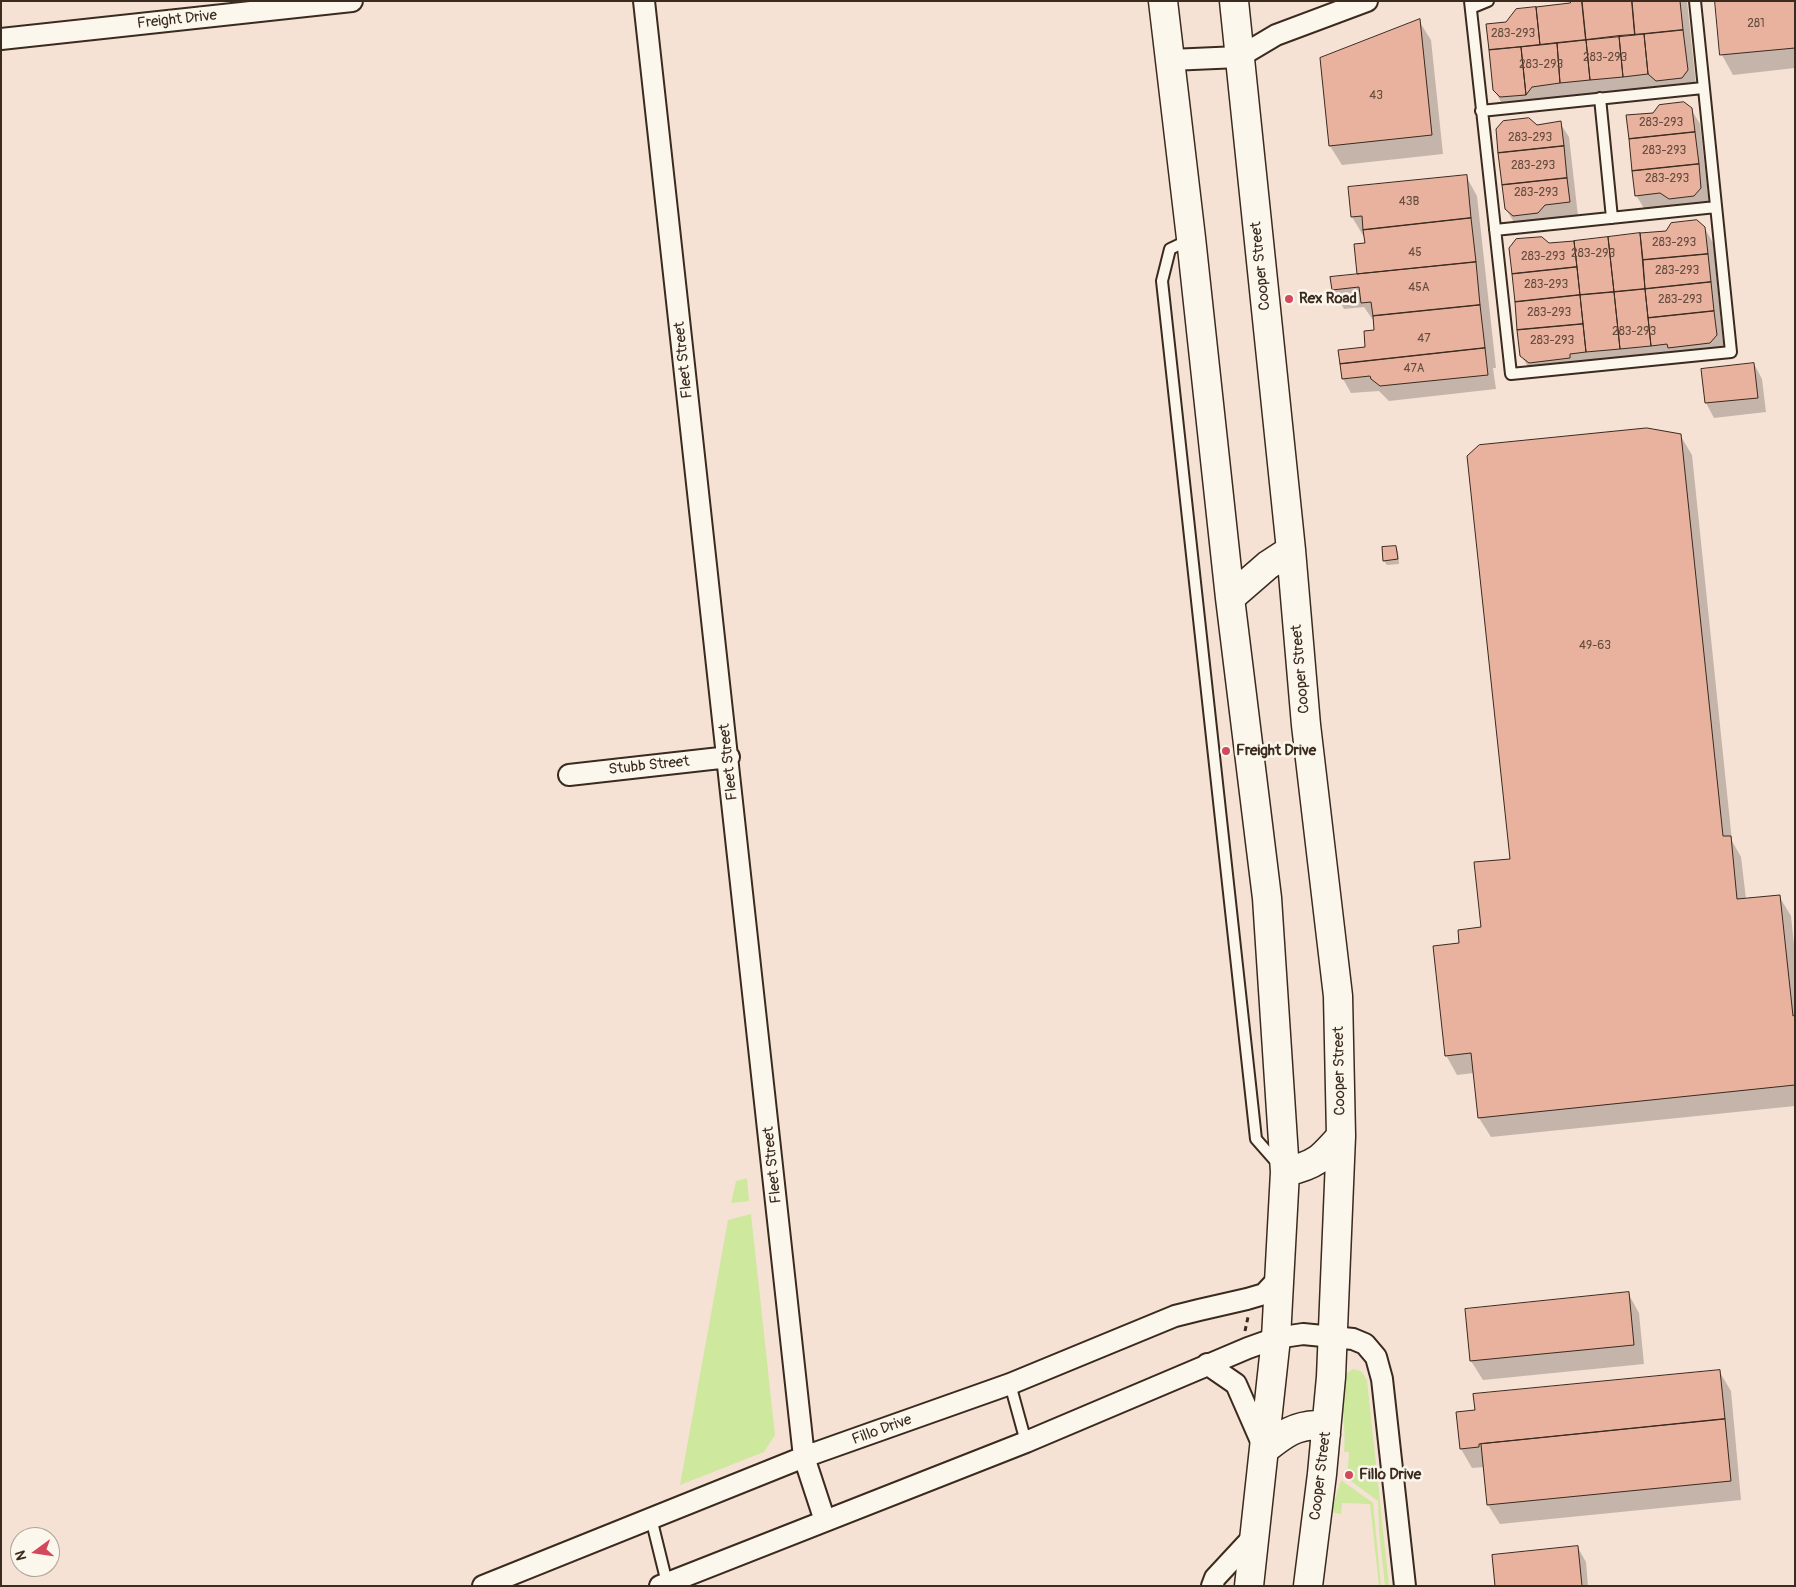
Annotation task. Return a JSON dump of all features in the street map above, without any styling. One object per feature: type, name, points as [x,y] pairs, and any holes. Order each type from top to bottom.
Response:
[{"type":"main road","points":[[1163,1],[1230,598],[1267,898],[1285,1172],[1276,1338],[1249,1586]]},
{"type":"main road","name":"Cooper Street","points":[[1234,1],[1291,550],[1306,725],[1338,996],[1341,1136],[1332,1377],[1308,1586]]},
{"type":"main road","points":[[1230,598],[1268,565],[1291,550]]},
{"type":"main road","points":[[1285,1172],[1306,1167],[1322,1158],[1341,1136]]},
{"type":"main road","points":[[1265,1449],[1288,1431],[1303,1426],[1317,1425],[1326,1434]]},
{"type":"street","name":"Freight Drive","points":[[1,39],[352,1]]},
{"type":"street","name":"Fleet Street","points":[[644,1],[729,758],[804,1457],[825,1521]]},
{"type":"street","points":[[1170,60],[1239,57],[1276,35],[1367,1]]},
{"type":"street","name":"Stubb Street","points":[[569,775],[729,758]]},
{"type":"street","name":"Fillo Drive","points":[[483,1586],[804,1457],[1010,1384],[1175,1316],[1247,1300],[1264,1294],[1279,1278]]},
{"type":"street","points":[[664,1584],[1026,1442],[1207,1364],[1276,1338],[1303,1334],[1353,1339],[1366,1344],[1376,1357],[1382,1379],[1404,1586]]},
{"type":"street","points":[[1207,1364],[1236,1384],[1265,1449]]},
{"type":"street","points":[[1212,1586],[1215,1578],[1254,1536]]},
{"type":"lane","points":[[1488,1],[1470,5],[1511,374],[1731,352],[1694,1]]},
{"type":"lane","points":[[1481,111],[1703,88]]},
{"type":"lane","points":[[1600,98],[1612,218]]},
{"type":"lane","points":[[1495,230],[1716,207]]},
{"type":"lane","points":[[1191,238],[1170,249],[1162,281],[1256,1139],[1285,1172]]},
{"type":"lane","points":[[1010,1384],[1026,1442]]},
{"type":"lane","points":[[651,1518],[664,1584]]},
{"type":"path","points":[[1244,1336],[1248,1309]]},
{"type":"shaded area","points":[[1,1],[1795,1],[1795,1586],[1,1586]]},
{"type":"green space","points":[[747,1178],[749,1201],[731,1203],[736,1181]]},
{"type":"green space","points":[[751,1214],[775,1435],[764,1452],[680,1485],[728,1220]]},
{"type":"green space","points":[[1353,1369],[1361,1371],[1367,1380],[1389,1586],[1385,1586],[1378,1501],[1347,1478],[1349,1452],[1344,1452],[1343,1393],[1346,1374]]},
{"type":"green space","points":[[1341,1480],[1373,1503],[1381,1586],[1379,1586],[1370,1504],[1342,1503],[1341,1514],[1331,1512]]},
{"type":"building","points":[[1571,1],[1582,1],[1586,40],[1540,45],[1536,7],[1570,3]]},
{"type":"building","points":[[1582,1],[1632,1],[1635,35],[1586,40]]},
{"type":"building","points":[[1632,1],[1680,1],[1683,30],[1635,35]]},
{"type":"building","points":[[1715,1],[1795,1],[1795,48],[1720,55]]},
{"type":"building","points":[[1536,7],[1540,45],[1489,50],[1486,24],[1506,22],[1516,9]]},
{"type":"building","points":[[1420,19],[1432,135],[1329,146],[1320,58]]},
{"type":"building","points":[[1683,30],[1688,70],[1682,78],[1656,81],[1648,74],[1644,34]]},
{"type":"building","points":[[1644,34],[1648,74],[1623,77],[1619,36]]},
{"type":"building","points":[[1619,36],[1623,77],[1590,80],[1586,40]]},
{"type":"building","points":[[1586,40],[1590,80],[1560,83],[1557,43]]},
{"type":"building","points":[[1557,43],[1560,83],[1532,87],[1526,95],[1521,47]]},
{"type":"building","points":[[1521,47],[1526,95],[1500,97],[1493,90],[1489,50]]},
{"type":"building","points":[[1684,102],[1692,108],[1695,132],[1629,139],[1626,115],[1653,113],[1659,105]]},
{"type":"building","points":[[1529,118],[1537,125],[1561,121],[1564,146],[1498,153],[1496,129],[1503,121]]},
{"type":"building","points":[[1695,132],[1699,164],[1632,171],[1629,139]]},
{"type":"building","points":[[1564,146],[1567,178],[1502,185],[1498,153]]},
{"type":"building","points":[[1699,164],[1701,188],[1694,196],[1669,199],[1660,193],[1635,196],[1632,171]]},
{"type":"building","points":[[1467,175],[1471,218],[1363,230],[1362,216],[1351,217],[1348,187]]},
{"type":"building","points":[[1567,178],[1570,202],[1545,205],[1538,213],[1513,216],[1505,209],[1502,185]]},
{"type":"building","points":[[1471,218],[1476,262],[1357,274],[1354,244],[1365,243],[1363,230]]},
{"type":"building","points":[[1697,220],[1705,227],[1708,254],[1643,260],[1640,233],[1666,231],[1671,223]]},
{"type":"building","points":[[1640,233],[1645,289],[1614,292],[1608,237]]},
{"type":"building","points":[[1542,237],[1549,243],[1574,241],[1577,267],[1512,274],[1509,248],[1516,239]]},
{"type":"building","points":[[1608,237],[1614,292],[1580,295],[1574,241]]},
{"type":"building","points":[[1708,254],[1711,282],[1645,289],[1643,260]]},
{"type":"building","points":[[1476,262],[1480,305],[1373,316],[1371,302],[1361,303],[1359,287],[1332,290],[1330,277]]},
{"type":"building","points":[[1577,267],[1580,295],[1515,302],[1512,274]]},
{"type":"building","points":[[1711,282],[1714,311],[1648,318],[1645,289]]},
{"type":"building","points":[[1645,289],[1651,346],[1620,349],[1614,292]]},
{"type":"building","points":[[1614,292],[1620,349],[1586,352],[1580,295]]},
{"type":"building","points":[[1580,295],[1583,324],[1517,330],[1515,302]]},
{"type":"building","points":[[1480,305],[1485,348],[1340,364],[1338,350],[1365,347],[1364,331],[1374,330],[1373,316]]},
{"type":"building","points":[[1714,311],[1717,335],[1710,343],[1668,348],[1667,344],[1651,346],[1648,318]]},
{"type":"building","points":[[1583,324],[1586,352],[1570,354],[1570,358],[1529,363],[1520,356],[1517,330]]},
{"type":"building","points":[[1485,348],[1488,375],[1380,386],[1370,376],[1342,379],[1340,364]]},
{"type":"building","points":[[1754,363],[1758,398],[1705,403],[1701,369]]},
{"type":"building","points":[[1647,428],[1681,434],[1723,836],[1731,836],[1737,899],[1780,895],[1793,1016],[1795,1015],[1795,1085],[1478,1118],[1471,1053],[1445,1056],[1433,946],[1459,943],[1458,930],[1481,927],[1474,862],[1510,859],[1467,456],[1479,445]]},
{"type":"building","points":[[1396,546],[1398,559],[1383,561],[1382,547]]},
{"type":"building","points":[[1629,1292],[1634,1345],[1470,1361],[1465,1309]]},
{"type":"building","points":[[1720,1370],[1725,1419],[1479,1444],[1479,1447],[1460,1449],[1456,1412],[1475,1410],[1473,1394]]},
{"type":"building","points":[[1725,1419],[1731,1481],[1487,1505],[1481,1444]]},
{"type":"building","points":[[1578,1546],[1582,1586],[1495,1586],[1492,1555]]},
{"type":"place","name":"Rex Road","points":[[1289,299]]},
{"type":"place","name":"Freight Drive","points":[[1226,751]]},
{"type":"place","name":"Fillo Drive","points":[[1349,1475]]}]
